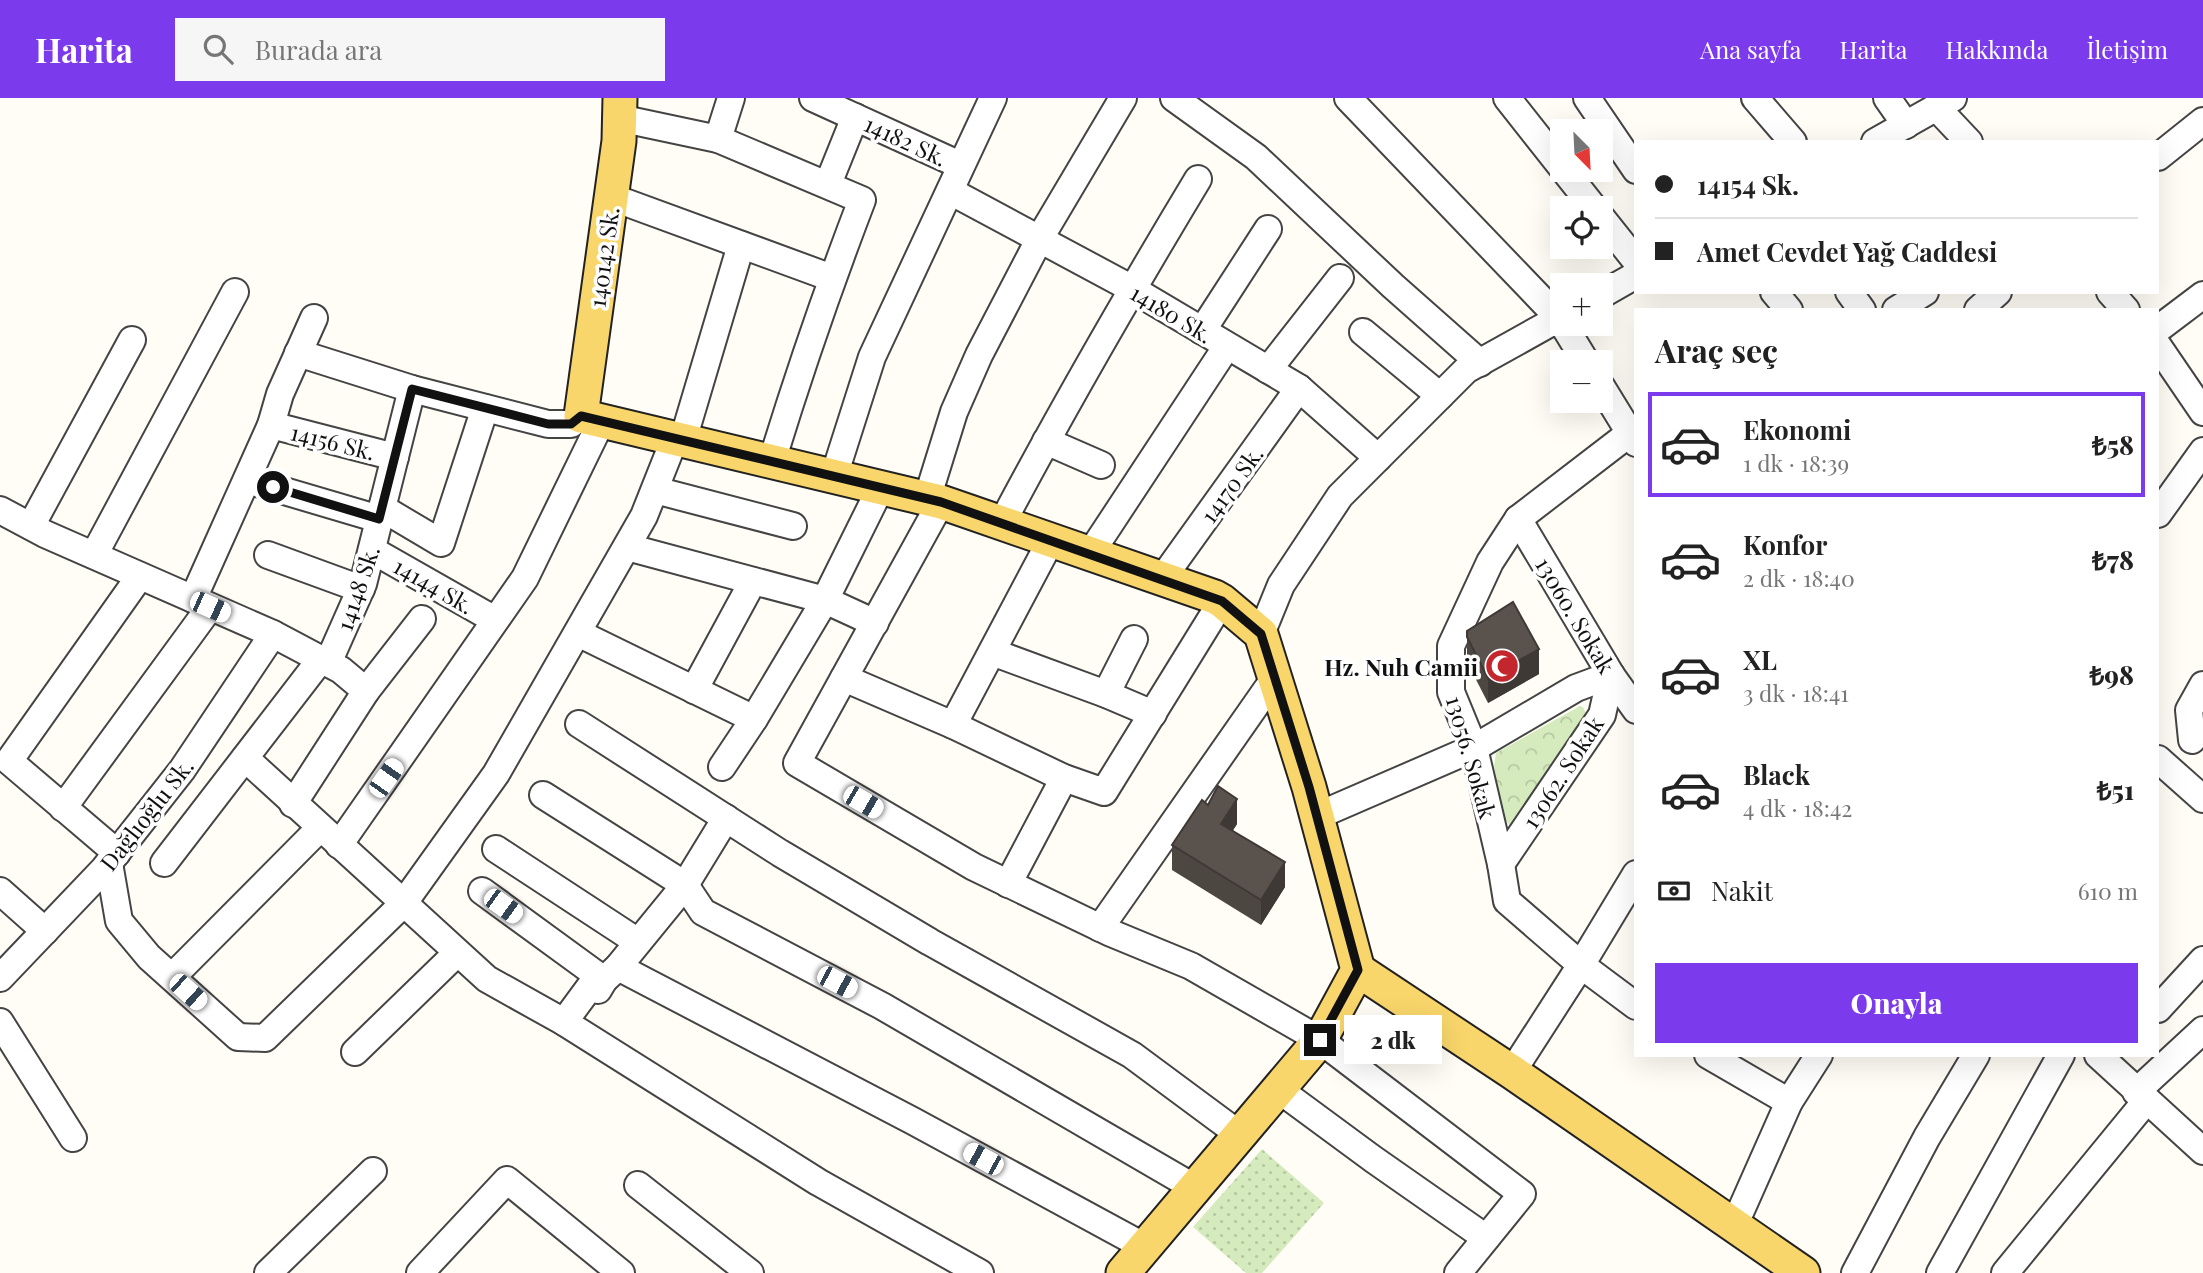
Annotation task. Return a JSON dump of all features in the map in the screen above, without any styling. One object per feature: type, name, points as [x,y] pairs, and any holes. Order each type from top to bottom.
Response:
[{"type":"main road","name":"140142 Sk.","points":[[591,418],[620,108]]},
{"type":"main road","points":[[591,418],[934,500],[1222,601],[1261,634],[1317,816],[1358,970],[1512,1072],[1803,1273]]},
{"type":"main road","points":[[1139,1263],[1195,1188],[1320,1040],[1358,970]]},
{"type":"street","points":[[718,139],[731,98]]},
{"type":"street","name":"14182 Sk.","points":[[813,98],[960,165]]},
{"type":"street","points":[[1123,98],[1040,238],[979,355],[954,412],[934,500],[874,623],[797,763],[974,867],[1100,928],[1191,966],[1320,1040],[1522,1194],[1458,1273]]},
{"type":"street","points":[[1174,98],[1256,157],[1393,286],[1480,363]]},
{"type":"street","points":[[1348,98],[1550,306]]},
{"type":"street","points":[[1507,98],[1585,196]]},
{"type":"street","points":[[1587,98],[1634,167]]},
{"type":"street","points":[[1755,98],[1791,140]]},
{"type":"street","points":[[1887,98],[1906,125]]},
{"type":"street","points":[[834,476],[872,357],[991,99]]},
{"type":"street","points":[[1879,140],[1945,103],[1968,140]]},
{"type":"street","points":[[620,108],[718,139],[862,200],[832,278],[772,461]]},
{"type":"street","points":[[828,184],[855,117]]},
{"type":"street","points":[[2159,156],[2203,121]]},
{"type":"street","points":[[1002,523],[1045,441],[1198,179]]},
{"type":"street","name":"14180 Sk.","points":[[950,191],[1132,289],[1298,388],[1378,458]]},
{"type":"street","points":[[611,197],[832,278]]},
{"type":"street","points":[[1202,331],[1268,229]]},
{"type":"street","points":[[1613,232],[1634,258]]},
{"type":"street","points":[[140,576],[9,761],[63,807],[113,858],[119,920],[149,957],[238,1037],[265,1038],[403,904],[496,774],[644,516],[679,439],[741,245]]},
{"type":"street","points":[[1613,288],[1634,276]]},
{"type":"street","points":[[1268,370],[1340,278]]},
{"type":"street","points":[[94,555],[235,292]]},
{"type":"street","points":[[1776,294],[1787,308]]},
{"type":"street","points":[[1899,308],[1922,294]]},
{"type":"street","points":[[1980,308],[1996,294]]},
{"type":"street","points":[[2112,294],[2124,308]]},
{"type":"street","points":[[2159,328],[2203,295]]},
{"type":"street","points":[[63,807],[202,603],[247,480],[271,425],[280,394],[314,317]]},
{"type":"street","points":[[1261,634],[1281,585],[1340,496],[1466,370],[1550,323]]},
{"type":"street","points":[[1363,332],[1440,396]]},
{"type":"street","points":[[31,526],[132,340]]},
{"type":"street","points":[[1090,554],[1227,346]]},
{"type":"street","points":[[2159,347],[2203,412]]},
{"type":"street","points":[[298,353],[412,389],[548,424],[571,424],[591,418]]},
{"type":"street","name":"14170 Sk.","points":[[1163,579],[1298,388]]},
{"type":"street","name":"14148 Sk.","points":[[164,863],[245,758],[325,661],[361,589],[412,389]]},
{"type":"street","points":[[1613,406],[1633,438]]},
{"type":"street","points":[[247,480],[381,513],[441,543],[485,408]]},
{"type":"street","points":[[172,977],[329,837],[495,620],[525,578],[591,418]]},
{"type":"street","name":"14156 Sk.","points":[[271,425],[395,457]]},
{"type":"street","name":"13056. Sokak","points":[[1633,438],[1518,519],[1490,562],[1451,646],[1451,692],[1474,748],[1507,901],[1581,965],[1634,1005]]},
{"type":"street","points":[[1045,441],[1101,465]]},
{"type":"street","points":[[2159,513],[2203,451]]},
{"type":"street","points":[[722,767],[825,600],[881,488]]},
{"type":"street","points":[[655,490],[793,526]]},
{"type":"street","points":[[0,510],[140,576],[273,634],[341,670],[366,691]]},
{"type":"street","name":"13060. Sokak","points":[[1518,519],[1611,675],[1634,707]]},
{"type":"street","points":[[953,725],[1051,540]]},
{"type":"street","points":[[627,547],[825,600],[874,623]]},
{"type":"street","name":"14144 Sk.","points":[[372,550],[495,620]]},
{"type":"street","points":[[268,555],[361,589]]},
{"type":"street","points":[[694,690],[753,581]]},
{"type":"street","points":[[844,678],[953,725],[1064,778],[1104,792],[1222,601]]},
{"type":"street","points":[[293,804],[366,691],[422,619]]},
{"type":"street","points":[[578,633],[754,719]]},
{"type":"street","name":"Dağlıoğlu Sk.","points":[[1,974],[113,858],[182,770],[273,634]]},
{"type":"street","points":[[1106,694],[1134,639]]},
{"type":"street","points":[[992,652],[1153,714]]},
{"type":"street","points":[[1317,816],[1474,748],[1576,688],[1611,675]]},
{"type":"street","name":"13062. Sokak","points":[[1501,864],[1602,715],[1611,675]]},
{"type":"street","points":[[1100,928],[1274,679]]},
{"type":"street","points":[[2159,759],[2197,737],[2189,710],[2203,685]]},
{"type":"street","points":[[579,724],[726,818],[930,942],[1132,1055],[1240,1135]]},
{"type":"street","points":[[245,758],[487,979],[564,1022],[949,1266],[980,1273]]},
{"type":"street","points":[[2159,761],[2203,799]]},
{"type":"street","points":[[1008,884],[1064,778]]},
{"type":"street","points":[[543,795],[685,885],[703,912],[882,1006],[1195,1188]]},
{"type":"street","points":[[564,1022],[592,984],[598,990],[685,885],[726,818]]},
{"type":"street","points":[[496,849],[638,942]]},
{"type":"street","points":[[1512,1072],[1634,876]]},
{"type":"street","points":[[0,891],[45,931]]},
{"type":"street","points":[[482,891],[611,973],[901,1115],[1139,1263]]},
{"type":"street","points":[[355,1052],[457,953]]},
{"type":"street","points":[[2159,1008],[2203,960]]},
{"type":"street","points":[[0,1022],[73,1138]]},
{"type":"street","points":[[2005,1273],[2141,1096],[2203,1030]]},
{"type":"street","points":[[1712,1057],[1789,1102]]},
{"type":"street","points":[[1734,1226],[1789,1102],[1818,1057]]},
{"type":"street","points":[[1856,1273],[1927,1138],[1975,1057]]},
{"type":"street","points":[[1940,1273],[2060,1057]]},
{"type":"street","points":[[2106,1058],[2141,1096],[2203,1151]]},
{"type":"street","points":[[1278,1089],[1486,1238]]},
{"type":"street","points":[[268,1273],[373,1171]]},
{"type":"street","points":[[420,1273],[507,1180],[621,1273]]},
{"type":"street","points":[[638,1185],[750,1273]]},
{"type":"green space","points":[[1580,706],[1587,716],[1513,831],[1502,814],[1494,766],[1496,753]]},
{"type":"green space","points":[[1262,1149],[1324,1203],[1262,1273],[1246,1273],[1193,1227]]},
{"type":"building","points":[[1513,602],[1539,649],[1488,678],[1467,637],[1467,631]]},
{"type":"building","points":[[1218,786],[1237,799],[1221,824],[1285,862],[1261,900],[1172,845],[1202,800],[1208,805]]},
{"type":"place","name":"Hz. Nuh Camii","points":[[1502,666]]},
{"type":"route","points":[[273,487],[379,519],[412,389],[548,424],[571,424],[581,416],[941,502],[1215,597],[1261,634],[1309,787],[1358,970],[1320,1040]]}]
